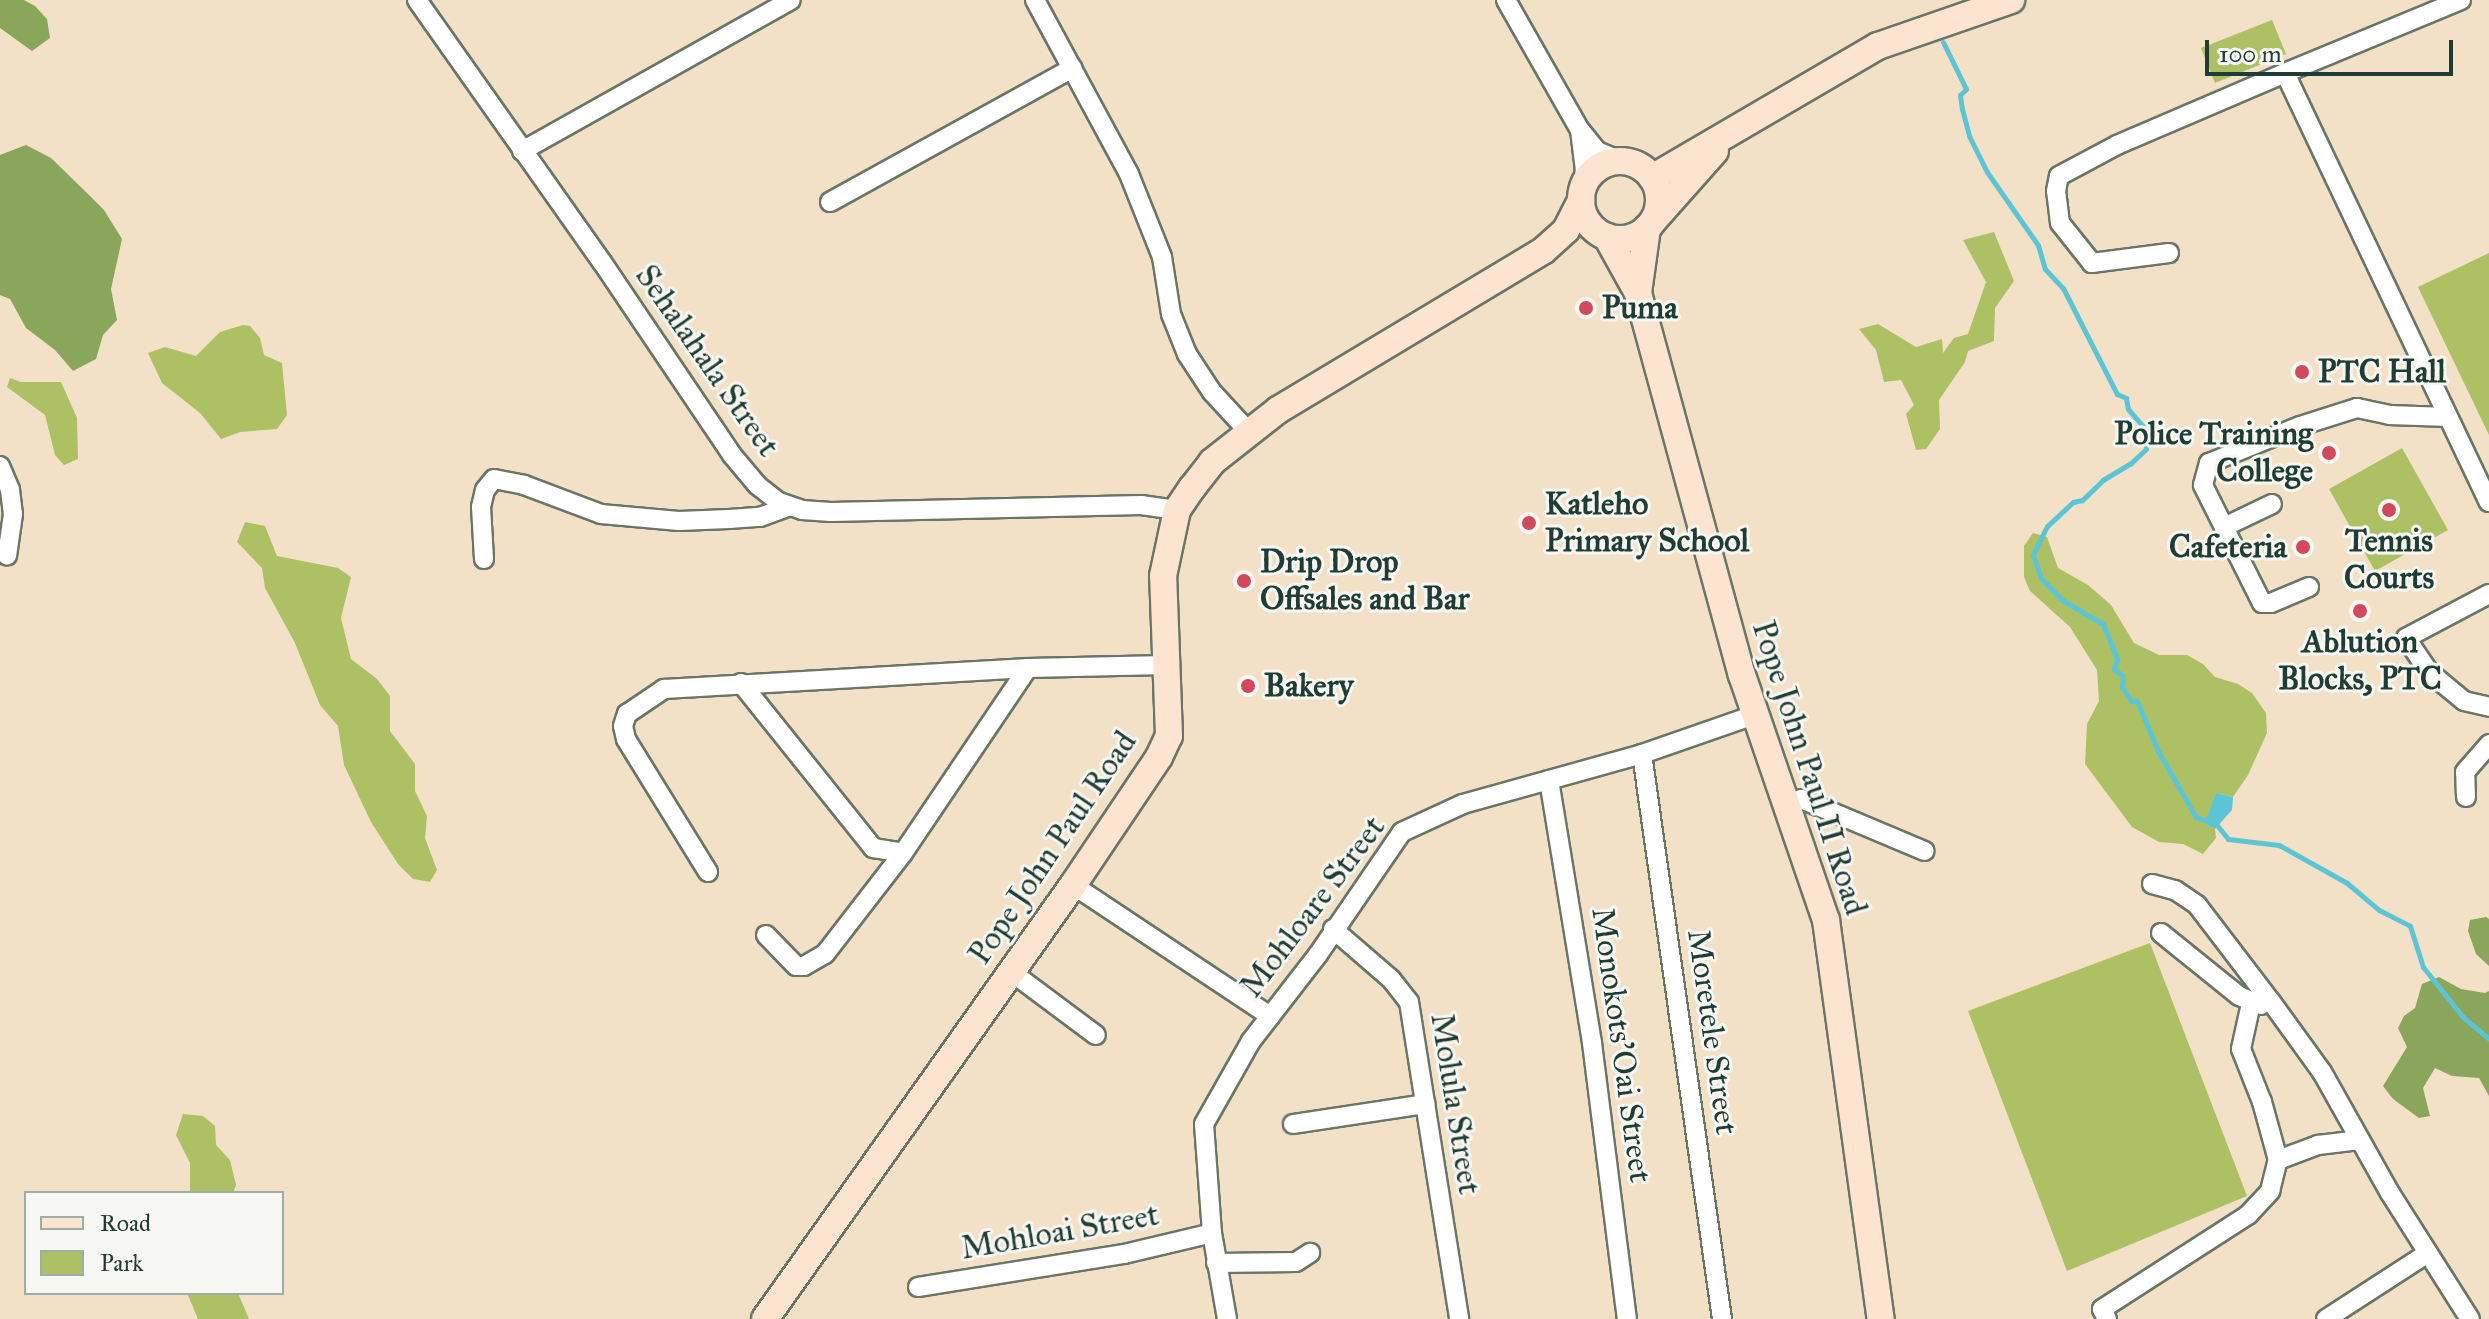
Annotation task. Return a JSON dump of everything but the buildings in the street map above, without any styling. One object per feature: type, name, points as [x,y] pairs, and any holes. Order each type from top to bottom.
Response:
[{"type":"main road","points":[[1652,178],[1878,46],[2011,0]]},
{"type":"main road","points":[[1606,236],[1629,238],[1650,224],[1735,131]]},
{"type":"main road","points":[[1621,161],[1644,169],[1652,178],[1659,199],[1650,224],[1638,293],[1606,236],[1585,217],[1582,194],[1598,168],[1621,161]]},
{"type":"main road","name":"Pope John Paul Road","points":[[765,1319],[1139,790],[1169,736],[1163,576],[1177,510],[1212,462],[1248,431],[1322,381],[1544,250],[1566,230],[1582,194]]},
{"type":"main road","name":"Pope John Paul Road","points":[[1544,250],[1606,236]]},
{"type":"main road","name":"Pope John Paul II Road","points":[[1638,293],[1754,715],[1826,920],[1881,1319]]},
{"type":"street","name":"Sehalahala Street","points":[[417,0],[732,455],[757,485],[790,506],[831,512],[1141,505],[1177,510]]},
{"type":"street","points":[[522,151],[791,0]]},
{"type":"street","points":[[1035,0],[1129,174],[1162,257],[1171,314],[1187,354],[1212,392],[1248,431]]},
{"type":"street","points":[[1506,0],[1580,130],[1597,151],[1621,161]]},
{"type":"street","points":[[2169,253],[2092,263],[2060,223],[2056,191],[2059,176],[2117,145],[2461,0]]},
{"type":"street","points":[[830,202],[1073,68]]},
{"type":"street","points":[[2285,73],[2489,502]]},
{"type":"street","points":[[1580,130],[1585,168],[1582,194]]},
{"type":"street","points":[[2309,587],[2271,603],[2262,603],[2203,485],[2209,463],[2357,408],[2390,415],[2447,417]]},
{"type":"street","points":[[0,466],[10,490],[13,514],[7,556]]},
{"type":"street","points":[[484,559],[481,507],[485,490],[494,479],[524,485],[601,514],[679,521],[729,519],[760,517],[790,506]]},
{"type":"street","points":[[2224,527],[2272,504]]},
{"type":"street","points":[[2489,594],[2406,638],[2429,672],[2464,701],[2489,707]]},
{"type":"street","points":[[708,872],[626,739],[623,726],[627,714],[664,689],[1028,668],[1167,665]]},
{"type":"street","points":[[766,935],[796,966],[815,961],[825,954],[903,853],[1028,668]]},
{"type":"street","points":[[741,683],[873,848],[903,853]]},
{"type":"street","name":"Mohloare Street","points":[[1227,1319],[1212,1233],[1204,1124],[1218,1094],[1270,1016],[1317,956],[1402,832],[1418,821],[1463,804],[1642,754],[1754,715]]},
{"type":"street","points":[[2466,797],[2465,772],[2489,744]]},
{"type":"street","name":"Moretele Street","points":[[1642,754],[1722,1319]]},
{"type":"street","name":"Monokots'Oai Street","points":[[1549,780],[1592,1043],[1627,1319]]},
{"type":"street","points":[[1786,804],[1801,799],[1925,851]]},
{"type":"street","points":[[2152,884],[2175,890],[2197,905],[2272,1003],[2322,1072],[2470,1319]]},
{"type":"street","points":[[1073,885],[1270,1016]]},
{"type":"street","name":"Molula Street","points":[[1333,929],[1391,979],[1409,1002],[1459,1319]]},
{"type":"street","points":[[2161,933],[2251,1003],[2272,1003]]},
{"type":"street","points":[[1010,971],[1096,1035]]},
{"type":"street","points":[[2107,1319],[2102,1309],[2248,1215],[2270,1191],[2278,1160],[2262,1102],[2241,1049],[2251,1003]]},
{"type":"street","points":[[1293,1124],[1425,1104]]},
{"type":"street","points":[[2278,1160],[2318,1145],[2360,1140]]},
{"type":"street","name":"Mohloai Street","points":[[918,1287],[1124,1254],[1212,1233]]},
{"type":"street","points":[[1216,1263],[1296,1262],[1310,1253]]},
{"type":"street","points":[[2326,1319],[2428,1253]]},
{"type":"green space","points":[[0,0],[24,0],[35,6],[47,19],[50,38],[32,51],[0,28]]},
{"type":"green space","points":[[2272,20],[2286,54],[2215,83],[2201,48]]},
{"type":"green space","points":[[26,145],[51,158],[86,192],[104,210],[122,239],[111,289],[117,320],[103,335],[96,359],[73,371],[55,350],[26,328],[10,299],[0,295],[0,155]]},
{"type":"green space","points":[[1994,232],[2014,281],[1995,308],[1994,341],[1968,351],[1965,362],[1939,400],[1940,429],[1926,449],[1916,450],[1906,414],[1914,405],[1901,380],[1884,382],[1876,350],[1859,329],[1878,324],[1916,347],[1942,339],[1943,353],[1954,338],[1968,334],[1986,282],[1963,240]]},
{"type":"green space","points":[[2489,253],[2489,435],[2418,287]]},
{"type":"green space","points":[[250,326],[260,338],[264,355],[282,363],[287,415],[277,429],[240,432],[221,439],[200,413],[162,383],[148,353],[165,347],[196,356],[220,332]]},
{"type":"green space","points":[[10,378],[21,382],[61,382],[77,418],[78,459],[64,465],[55,455],[45,415],[7,387]]},
{"type":"green space","name":"Tennis Courts","points":[[2402,448],[2448,530],[2375,571],[2329,489]]},
{"type":"green space","points":[[245,522],[265,526],[277,556],[338,568],[351,577],[341,618],[351,659],[377,679],[390,696],[390,731],[415,764],[415,791],[427,816],[425,838],[437,870],[430,882],[413,879],[398,864],[371,822],[344,765],[338,726],[320,705],[295,643],[265,588],[262,568],[237,542]]},
{"type":"green space","points":[[2033,533],[2047,537],[2058,568],[2088,585],[2111,605],[2134,643],[2159,655],[2187,655],[2203,664],[2215,677],[2238,684],[2252,693],[2266,713],[2267,733],[2248,775],[2233,797],[2216,793],[2206,823],[2215,829],[2216,838],[2203,854],[2183,844],[2159,842],[2132,827],[2085,764],[2087,724],[2099,701],[2097,670],[2070,627],[2030,591],[2024,577],[2024,546]]},
{"type":"green space","points":[[2489,919],[2489,966],[2476,954],[2468,931],[2470,920]]},
{"type":"green space","points":[[2150,943],[2247,1196],[2067,1271],[1968,1011]]},
{"type":"green space","points":[[2439,977],[2461,989],[2489,991],[2489,1096],[2479,1078],[2452,1076],[2435,1068],[2423,1088],[2430,1116],[2419,1118],[2393,1099],[2383,1086],[2407,1047],[2398,1028],[2404,1016],[2415,1008],[2422,984]]},
{"type":"green space","points":[[183,1114],[203,1116],[215,1126],[216,1145],[230,1160],[236,1185],[234,1191],[190,1191],[190,1163],[176,1135]]},
{"type":"green space","points":[[188,1295],[239,1295],[249,1319],[198,1319]]},
{"type":"water","points":[[2216,793],[2233,797],[2232,810],[2215,829],[2205,823]]},
{"type":"waterway","points":[[1943,42],[1966,89],[1960,95],[1962,109],[1969,136],[1987,172],[2038,245],[2045,269],[2063,288],[2117,394],[2126,398],[2128,409],[2143,426],[2147,439],[2146,449],[2131,463],[2103,480],[2082,500],[2073,502],[2047,526],[2033,555],[2041,578],[2062,600],[2103,624],[2117,659],[2114,669],[2123,676],[2122,687],[2131,701],[2137,701],[2158,751],[2196,817],[2216,824],[2228,839],[2279,845],[2347,883],[2379,910],[2410,926],[2423,967],[2463,1017],[2489,1039]]},
{"type":"place","name":"Puma","points":[[1586,308]]},
{"type":"place","name":"PTC Hall","points":[[2302,372]]},
{"type":"place","name":"Police Training College","points":[[2329,453]]},
{"type":"place","name":"Tennis Courts","points":[[2389,510]]},
{"type":"place","name":"Katleho Primary School","points":[[1529,523]]},
{"type":"place","name":"Cafeteria","points":[[2303,547]]},
{"type":"place","name":"Drip Drop Offsales and Bar","points":[[1244,581]]},
{"type":"place","name":"Ablution Blocks, PTC","points":[[2360,611]]},
{"type":"place","name":"Bakery","points":[[1248,686]]}]
